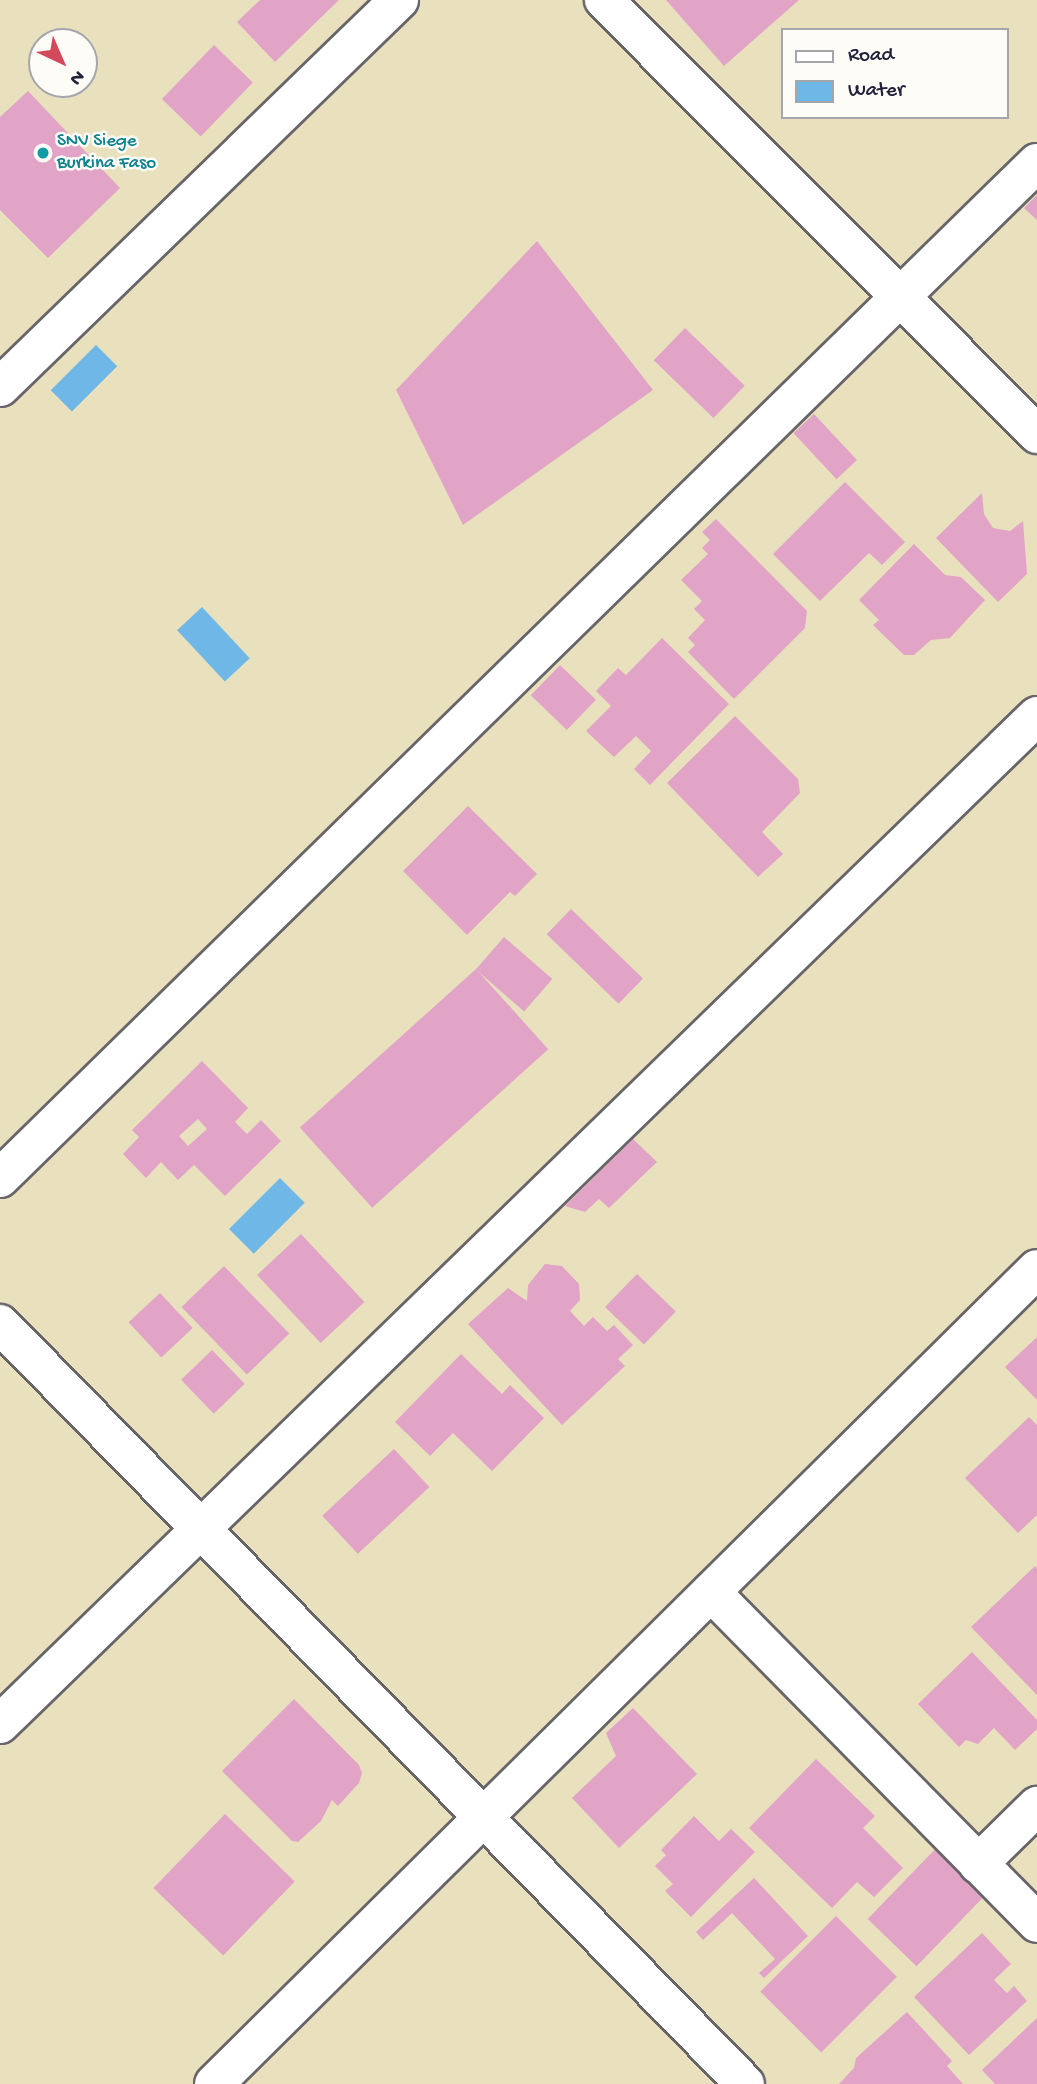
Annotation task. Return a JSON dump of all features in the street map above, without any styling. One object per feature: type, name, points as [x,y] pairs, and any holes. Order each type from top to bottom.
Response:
[{"type":"street","points":[[0,387],[399,0]]},
{"type":"street","points":[[604,0],[900,293],[1037,434]]},
{"type":"street","points":[[0,1178],[900,293],[1037,163]]},
{"type":"street","points":[[0,1724],[1037,716]]},
{"type":"street","points":[[214,2084],[1037,1269]]},
{"type":"street","points":[[0,1324],[746,2084]]},
{"type":"street","points":[[711,1592],[1037,1923]]},
{"type":"street","points":[[978,1864],[1037,1806]]},
{"type":"water","points":[[96,345],[117,366],[72,411],[51,390]]},
{"type":"water","points":[[202,607],[250,658],[225,681],[177,630]]},
{"type":"water","points":[[280,1178],[305,1203],[254,1254],[229,1229]]},
{"type":"building","points":[[260,0],[339,0],[275,62],[237,22]]},
{"type":"building","points":[[666,0],[799,0],[724,66]]},
{"type":"building","points":[[214,45],[253,83],[201,136],[162,99]]},
{"type":"building","name":"SNV Siege Burkina Faso","points":[[28,91],[28,98],[35,98],[120,188],[48,258],[0,210],[0,117]]},
{"type":"building","points":[[1037,195],[1037,220],[1024,208]]},
{"type":"building","points":[[537,241],[653,390],[463,525],[396,390]]},
{"type":"building","points":[[685,328],[745,386],[713,418],[654,360]]},
{"type":"building","points":[[814,414],[857,460],[836,479],[794,433]]},
{"type":"building","points":[[845,482],[905,542],[882,565],[869,553],[820,601],[773,554]]},
{"type":"building","points":[[982,493],[984,514],[993,528],[1010,531],[1023,521],[1027,574],[998,602],[936,538]]},
{"type":"building","points":[[716,519],[807,611],[805,628],[734,699],[688,652],[695,645],[688,638],[705,620],[694,609],[702,601],[681,580],[708,554],[702,548],[710,540],[702,532]]},
{"type":"building","points":[[914,544],[945,575],[961,577],[985,600],[950,638],[931,640],[914,655],[904,655],[873,625],[879,620],[859,600]]},
{"type":"building","points":[[662,638],[729,704],[650,785],[634,769],[651,751],[636,736],[614,757],[586,731],[611,706],[596,691],[618,668],[626,675]]},
{"type":"building","points":[[560,665],[596,700],[567,730],[531,695]]},
{"type":"building","points":[[735,716],[798,779],[800,793],[762,832],[783,854],[758,877],[667,783]]},
{"type":"building","points":[[468,806],[537,874],[515,896],[510,892],[467,935],[403,871]]},
{"type":"building","points":[[571,909],[643,978],[619,1004],[547,934]]},
{"type":"building","points":[[504,937],[552,979],[524,1011],[476,969]]},
{"type":"building","points":[[476,969],[548,1049],[372,1208],[300,1128]]},
{"type":"building","points":[[202,1061],[248,1108],[235,1122],[247,1134],[261,1120],[281,1141],[225,1196],[194,1165],[178,1180],[161,1162],[146,1178],[123,1154],[139,1137],[132,1130]],"holes":[[[198,1119],[207,1129],[188,1146],[179,1136]]]},
{"type":"building","points":[[633,1139],[657,1162],[609,1208],[599,1199],[585,1212],[565,1206]]},
{"type":"building","points":[[301,1234],[364,1302],[321,1343],[257,1275]]},
{"type":"building","points":[[545,1264],[562,1266],[579,1284],[580,1300],[570,1311],[584,1326],[593,1317],[607,1331],[614,1325],[633,1345],[618,1359],[625,1366],[562,1425],[468,1324],[508,1288],[527,1301],[528,1285]]},
{"type":"building","points":[[224,1266],[289,1334],[247,1375],[182,1307]]},
{"type":"building","points":[[637,1274],[676,1312],[644,1345],[605,1307]]},
{"type":"building","points":[[160,1293],[193,1328],[161,1357],[129,1322]]},
{"type":"building","points":[[1037,1337],[1037,1400],[1005,1367]]},
{"type":"building","points":[[212,1350],[245,1384],[214,1414],[181,1380]]},
{"type":"building","points":[[461,1354],[502,1394],[510,1385],[544,1418],[492,1471],[453,1433],[430,1456],[395,1422]]},
{"type":"building","points":[[1029,1417],[1037,1425],[1037,1515],[1018,1533],[965,1478]]},
{"type":"building","points":[[394,1449],[429,1487],[358,1554],[322,1516]]},
{"type":"building","points":[[1035,1566],[1037,1569],[1037,1695],[971,1627]]},
{"type":"building","points":[[972,1652],[1037,1720],[1037,1729],[1015,1750],[994,1728],[978,1744],[966,1740],[959,1747],[918,1704]]},
{"type":"building","points":[[294,1699],[359,1765],[362,1773],[359,1783],[338,1806],[332,1800],[321,1821],[298,1842],[292,1841],[222,1771]]},
{"type":"building","points":[[633,1708],[697,1774],[619,1848],[572,1798],[616,1756],[606,1733]]},
{"type":"building","points":[[816,1759],[875,1816],[863,1828],[903,1868],[874,1897],[857,1882],[832,1908],[749,1828]]},
{"type":"building","points":[[225,1814],[295,1881],[223,1955],[153,1888]]},
{"type":"building","points":[[694,1816],[719,1841],[731,1829],[755,1852],[691,1917],[665,1891],[673,1884],[655,1866],[666,1855],[661,1850]]},
{"type":"building","points":[[942,1842],[991,1889],[917,1966],[868,1919]]},
{"type":"building","points":[[754,1878],[808,1936],[764,1978],[759,1973],[775,1959],[732,1913],[703,1940],[696,1932]]},
{"type":"building","points":[[836,1916],[897,1977],[821,2052],[760,1992]]},
{"type":"building","points":[[982,1933],[1011,1964],[994,1980],[1007,1993],[1014,1986],[1027,2001],[969,2055],[914,1997]]},
{"type":"building","points":[[907,2012],[952,2061],[947,2066],[963,2084],[839,2084],[854,2068],[856,2058]]},
{"type":"building","points":[[1037,2018],[1037,2084],[995,2084],[982,2070]]},
{"type":"place","name":"SNV Siege Burkina Faso","points":[[43,153]]}]
